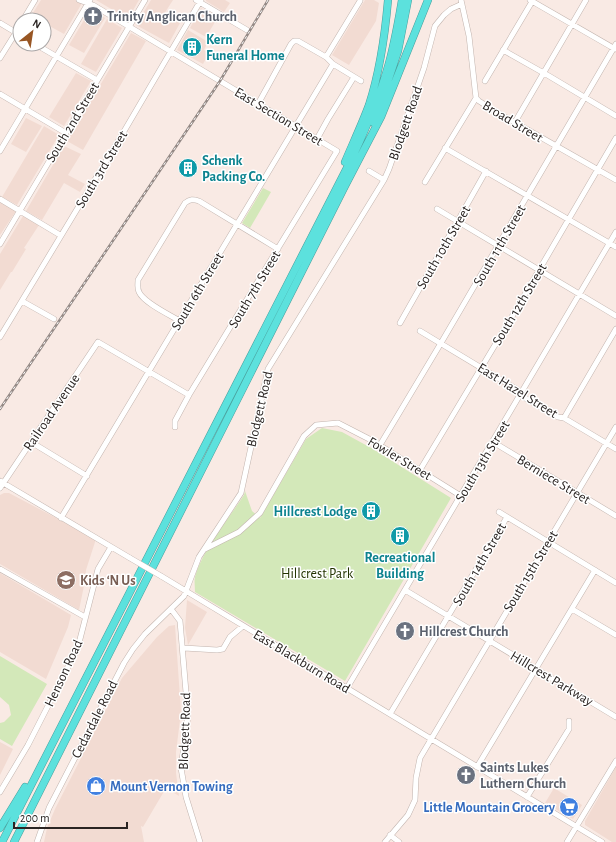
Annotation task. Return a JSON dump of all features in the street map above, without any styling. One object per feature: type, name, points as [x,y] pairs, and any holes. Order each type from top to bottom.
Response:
[{"type":"highway","points":[[315,229],[359,130],[376,82],[388,0]]},
{"type":"highway","points":[[2,842],[353,156],[370,119],[387,70],[396,35],[402,0]]},
{"type":"highway","points":[[365,147],[396,57],[408,0]]},
{"type":"highway","points":[[14,842],[194,483],[365,147],[382,117],[428,0]]},
{"type":"highway","points":[[0,828],[61,726]]},
{"type":"highway","points":[[19,842],[71,730]]},
{"type":"street","points":[[28,12],[36,0]]},
{"type":"street","name":"East Section Street","points":[[79,0],[88,2],[337,151]]},
{"type":"street","name":"South 2nd Street","points":[[0,244],[145,0]]},
{"type":"street","points":[[485,81],[531,0],[615,47]]},
{"type":"street","points":[[515,122],[586,0]]},
{"type":"street","points":[[199,1],[247,30]]},
{"type":"street","name":"South 3rd Street","points":[[0,337],[60,235],[123,133],[199,1]]},
{"type":"street","points":[[326,57],[360,1]]},
{"type":"street","points":[[0,151],[57,57],[88,2]]},
{"type":"street","name":"Broad Street","points":[[462,2],[469,36],[476,98],[616,180]]},
{"type":"street","name":"Blodgett Road","points":[[200,842],[186,797],[181,768],[188,716],[184,648],[180,621],[171,609],[186,592],[199,557],[241,493],[268,369],[384,180],[424,68],[435,26],[451,8],[462,2]]},
{"type":"street","points":[[0,23],[12,30]]},
{"type":"street","points":[[258,104],[294,41],[298,41],[326,57],[333,64],[361,81]]},
{"type":"street","points":[[0,58],[12,42]]},
{"type":"street","name":"South 11th Street","points":[[380,445],[528,195],[584,97],[615,47]]},
{"type":"street","points":[[503,50],[616,116]]},
{"type":"street","points":[[48,52],[97,80]]},
{"type":"street","name":"South 6th Street","points":[[61,518],[333,64]]},
{"type":"street","points":[[317,139],[354,77]]},
{"type":"street","points":[[0,94],[66,133]]},
{"type":"street","points":[[425,182],[476,98]]},
{"type":"street","name":"South 12th Street","points":[[420,470],[616,138]]},
{"type":"street","points":[[445,148],[616,247]]},
{"type":"street","name":"South 7th Street","points":[[175,427],[174,421],[189,395],[337,151]]},
{"type":"street","points":[[369,171],[384,180]]},
{"type":"street","name":"South 10th Street","points":[[400,323],[486,171]]},
{"type":"street","points":[[0,199],[60,235]]},
{"type":"street","points":[[180,321],[142,296],[137,287],[138,280],[185,203],[189,200],[194,199],[199,201],[278,249]]},
{"type":"street","points":[[438,209],[457,222],[616,316]]},
{"type":"street","name":"South 13th Street","points":[[347,688],[616,232]]},
{"type":"street","points":[[22,301],[54,319]]},
{"type":"street","points":[[564,418],[616,329]]},
{"type":"street","name":"East Hazel Street","points":[[420,331],[518,390],[525,398],[558,417],[564,418],[616,449]]},
{"type":"street","name":"Railroad Avenue","points":[[1,484],[98,342],[149,371]]},
{"type":"street","points":[[149,371],[189,395]]},
{"type":"street","name":"Fowler Street","points":[[204,550],[239,532],[260,513],[304,436],[316,424],[338,423],[380,445],[461,496]]},
{"type":"street","name":"South 15th Street","points":[[384,842],[408,815],[415,800],[416,778],[420,758],[616,428]]},
{"type":"street","points":[[31,442],[87,476]]},
{"type":"street","name":"Berniece Street","points":[[492,442],[616,516]]},
{"type":"street","name":"East Blackburn Road","points":[[1,484],[161,576],[602,842]]},
{"type":"street","points":[[499,512],[616,583]]},
{"type":"street","name":"South 14th Street","points":[[390,714],[507,517]]},
{"type":"street","name":"Henson Road","points":[[0,792],[28,745],[74,655],[79,643],[98,569],[110,547]]},
{"type":"street","points":[[0,569],[85,617]]},
{"type":"street","points":[[477,767],[595,570]]},
{"type":"street","name":"Hillcrest Parkway","points":[[405,590],[616,717]]},
{"type":"street","name":"Cedardale Road","points":[[37,842],[49,808],[121,667],[133,649],[171,609]]},
{"type":"street","points":[[572,609],[616,635]]},
{"type":"street","points":[[184,648],[223,649],[230,637],[243,626]]},
{"type":"street","points":[[527,797],[569,729],[569,721]]},
{"type":"street","points":[[566,842],[616,761]]},
{"type":"street","points":[[390,835],[399,842]]},
{"type":"shaded area","points":[[41,0],[77,0],[82,3],[64,34],[52,27],[52,12],[34,12]]},
{"type":"shaded area","points":[[96,0],[139,0],[128,19]]},
{"type":"shaded area","points":[[151,0],[173,0],[164,14],[180,23],[169,43],[136,25]]},
{"type":"shaded area","points":[[206,0],[225,0],[230,3],[224,12]]},
{"type":"shaded area","points":[[365,0],[374,0],[379,3],[376,21],[349,65],[332,55]]},
{"type":"shaded area","points":[[201,8],[218,17],[206,37],[190,28]]},
{"type":"shaded area","points":[[90,10],[105,18],[84,53],[69,45]]},
{"type":"shaded area","points":[[107,19],[122,28],[96,72],[81,64]]},
{"type":"shaded area","points":[[188,30],[208,42],[204,50],[209,53],[203,64],[177,50]]},
{"type":"shaded area","points":[[131,33],[146,41],[83,150],[67,141]]},
{"type":"shaded area","points":[[76,73],[91,81],[64,126],[49,117]]},
{"type":"shaded area","points":[[26,118],[42,126],[26,152],[11,144]]},
{"type":"shaded area","points":[[44,126],[59,135],[17,205],[2,197]]},
{"type":"shaded area","points":[[64,146],[81,154],[68,175],[85,184],[80,192],[64,183],[42,220],[26,211]]},
{"type":"shaded area","points":[[0,202],[16,211],[0,235]]},
{"type":"shaded area","points":[[23,216],[39,225],[24,248],[26,249],[0,290],[0,254]]},
{"type":"shaded area","points":[[9,493],[96,539],[86,570],[79,610],[0,564],[0,495]]},
{"type":"shaded area","points":[[0,573],[71,615],[68,627],[46,679],[0,652]]},
{"type":"shaded area","points":[[187,600],[207,612],[188,645],[185,628]]},
{"type":"shaded area","points":[[175,625],[181,712],[176,752],[176,773],[179,796],[166,788],[143,827],[141,826],[144,842],[44,842],[47,828],[55,809],[122,678],[157,637],[169,626]]},
{"type":"shaded area","points":[[0,742],[13,749],[0,775]]},
{"type":"shaded area","points":[[616,767],[616,842],[612,842],[585,825],[585,821]]},
{"type":"shaded area","points":[[554,788],[582,805],[573,819],[545,803]]},
{"type":"green space","points":[[263,188],[271,192],[250,228],[242,223]]},
{"type":"green space","name":"Hillcrest Park","points":[[322,428],[342,432],[373,449],[451,498],[345,681],[195,592],[195,577],[198,567],[216,535],[244,495],[245,491],[252,511],[260,518],[306,439]]},
{"type":"green space","points":[[0,656],[47,684],[12,746],[0,739],[0,723],[4,722],[11,715],[9,705],[0,697]]},
{"type":"railway","points":[[0,409],[220,81],[268,0]]},
{"type":"place","name":"Trinity Anglican Church","points":[[93,16]]},
{"type":"place","name":"Kern Funeral Home","points":[[192,47]]},
{"type":"place","name":"Schenk Packing Co.","points":[[188,168]]},
{"type":"place","name":"Hillcrest Lodge","points":[[371,511]]},
{"type":"place","name":"Recreational Building","points":[[400,536]]},
{"type":"place","name":"Kids ‘N Us","points":[[66,580]]},
{"type":"place","name":"Hillcrest Church","points":[[405,631]]},
{"type":"place","name":"Saints Lukes Luthern Church","points":[[466,775]]},
{"type":"place","name":"Mount Vernon Towing","points":[[96,786]]},
{"type":"place","name":"Little Mountain Grocery","points":[[569,807]]}]
